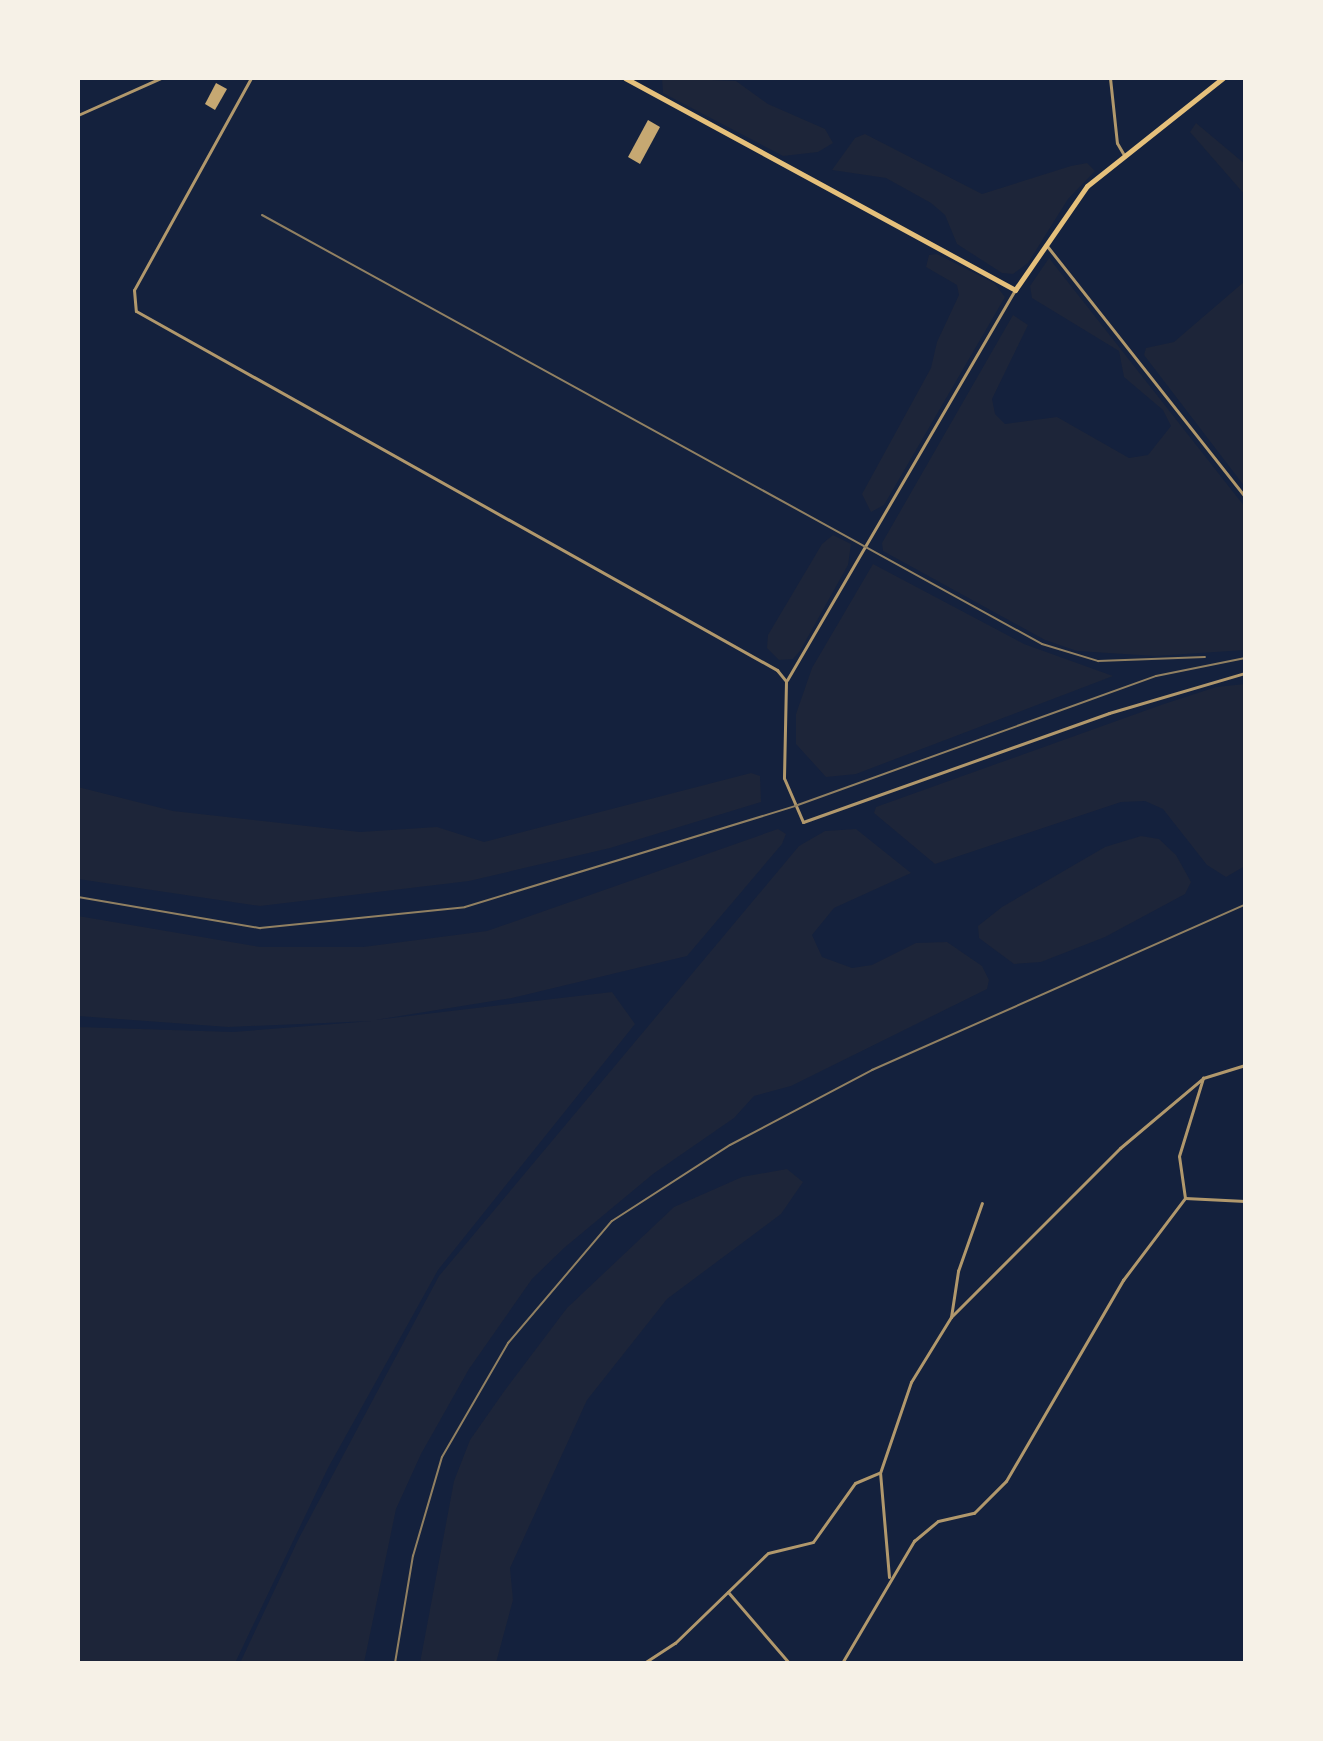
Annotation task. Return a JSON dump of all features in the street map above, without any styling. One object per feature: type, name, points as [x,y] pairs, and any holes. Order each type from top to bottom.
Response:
[{"type":"main road","points":[[625,78],[1015,290],[1078,196],[1124,155],[1223,78]]},
{"type":"street","points":[[78,115],[161,78]]},
{"type":"street","points":[[251,78],[134,290],[141,317],[762,661],[786,681]]},
{"type":"street","points":[[1110,78],[1117,143],[1124,155]]},
{"type":"street","points":[[1045,243],[1245,497]]},
{"type":"street","points":[[1015,290],[786,681],[780,746],[784,778],[803,822],[812,823],[1109,713],[1245,673]]},
{"type":"street","points":[[889,1577],[880,1473],[911,1382],[951,1317],[1120,1148],[1203,1078],[1245,1065]]},
{"type":"street","points":[[842,1663],[889,1577],[914,1541],[938,1521],[974,1513],[1006,1481],[1123,1280],[1185,1198],[1179,1156],[1203,1078]]},
{"type":"street","points":[[1185,1198],[1245,1201]]},
{"type":"street","points":[[951,1317],[958,1271],[982,1203]]},
{"type":"street","points":[[644,1663],[675,1643],[768,1553],[813,1542],[855,1483],[880,1473]]},
{"type":"street","points":[[728,1592],[789,1663]]},
{"type":"shaded area","points":[[662,78],[736,81],[768,104],[825,129],[833,143],[818,152],[783,156],[663,93]]},
{"type":"shaded area","points":[[1196,123],[1245,164],[1245,195],[1190,132]]},
{"type":"shaded area","points":[[865,134],[982,194],[1071,166],[1087,163],[1095,171],[1068,199],[1028,263],[1013,274],[1002,273],[957,244],[945,215],[931,203],[886,178],[832,170],[855,138]]},
{"type":"shaded area","points":[[937,254],[994,283],[1005,297],[884,505],[871,512],[862,494],[931,368],[937,342],[959,295],[957,285],[926,267],[929,255]]},
{"type":"shaded area","points":[[1049,258],[1245,507],[1245,650],[1155,656],[1077,651],[1045,640],[883,551],[882,543],[1013,315],[1028,325],[992,399],[995,414],[1005,424],[1057,417],[1129,458],[1148,455],[1171,426],[1163,410],[1124,377],[1119,351],[1032,298],[1030,286]]},
{"type":"shaded area","points":[[1245,281],[1245,487],[1144,355],[1146,348],[1174,342]]},
{"type":"shaded area","points":[[833,535],[851,544],[848,565],[800,651],[793,659],[779,660],[767,648],[768,635],[822,544]]},
{"type":"shaded area","points":[[873,564],[1024,644],[1113,676],[856,774],[826,777],[796,744],[796,714],[812,668]]},
{"type":"shaded area","points":[[1245,684],[1245,866],[1226,877],[1207,865],[1163,809],[1145,801],[1121,802],[935,864],[874,813],[876,807],[1161,705],[1216,687]]},
{"type":"shaded area","points":[[751,773],[760,776],[761,802],[610,848],[469,881],[260,906],[78,879],[78,787],[173,811],[360,832],[437,827],[484,842]]},
{"type":"shaded area","points":[[778,829],[786,834],[782,844],[687,956],[512,998],[375,1020],[612,992],[635,1024],[438,1270],[328,1468],[235,1663],[78,1663],[78,1027],[233,1032],[372,1021],[228,1027],[78,1016],[78,916],[260,947],[363,947],[487,931]]},
{"type":"shaded area","points":[[856,829],[911,873],[834,908],[812,935],[822,957],[852,968],[872,965],[916,943],[947,942],[982,966],[989,980],[987,989],[791,1086],[754,1096],[734,1118],[653,1174],[564,1248],[532,1279],[469,1369],[421,1454],[396,1509],[364,1663],[240,1663],[299,1538],[439,1276],[799,846],[825,831]]},
{"type":"shaded area","points":[[1141,836],[1159,839],[1176,855],[1191,882],[1185,894],[1105,937],[1041,962],[1014,964],[979,938],[978,926],[1002,907],[1105,847]]},
{"type":"shaded area","points":[[787,1169],[803,1182],[781,1214],[667,1299],[587,1400],[510,1568],[513,1600],[496,1663],[420,1663],[454,1481],[470,1440],[505,1390],[567,1308],[674,1207],[742,1177]]},
{"type":"building","points":[[216,83],[227,89],[215,110],[205,104]]},
{"type":"building","points":[[648,120],[660,127],[640,164],[628,157]]},
{"type":"railway","points":[[262,215],[1042,644],[1098,661],[1205,657]]},
{"type":"railway","points":[[78,897],[260,928],[465,907],[795,806],[1156,676],[1245,658]]},
{"type":"railway","points":[[395,1663],[413,1556],[442,1457],[508,1343],[612,1221],[730,1145],[872,1070],[1245,905]]}]
